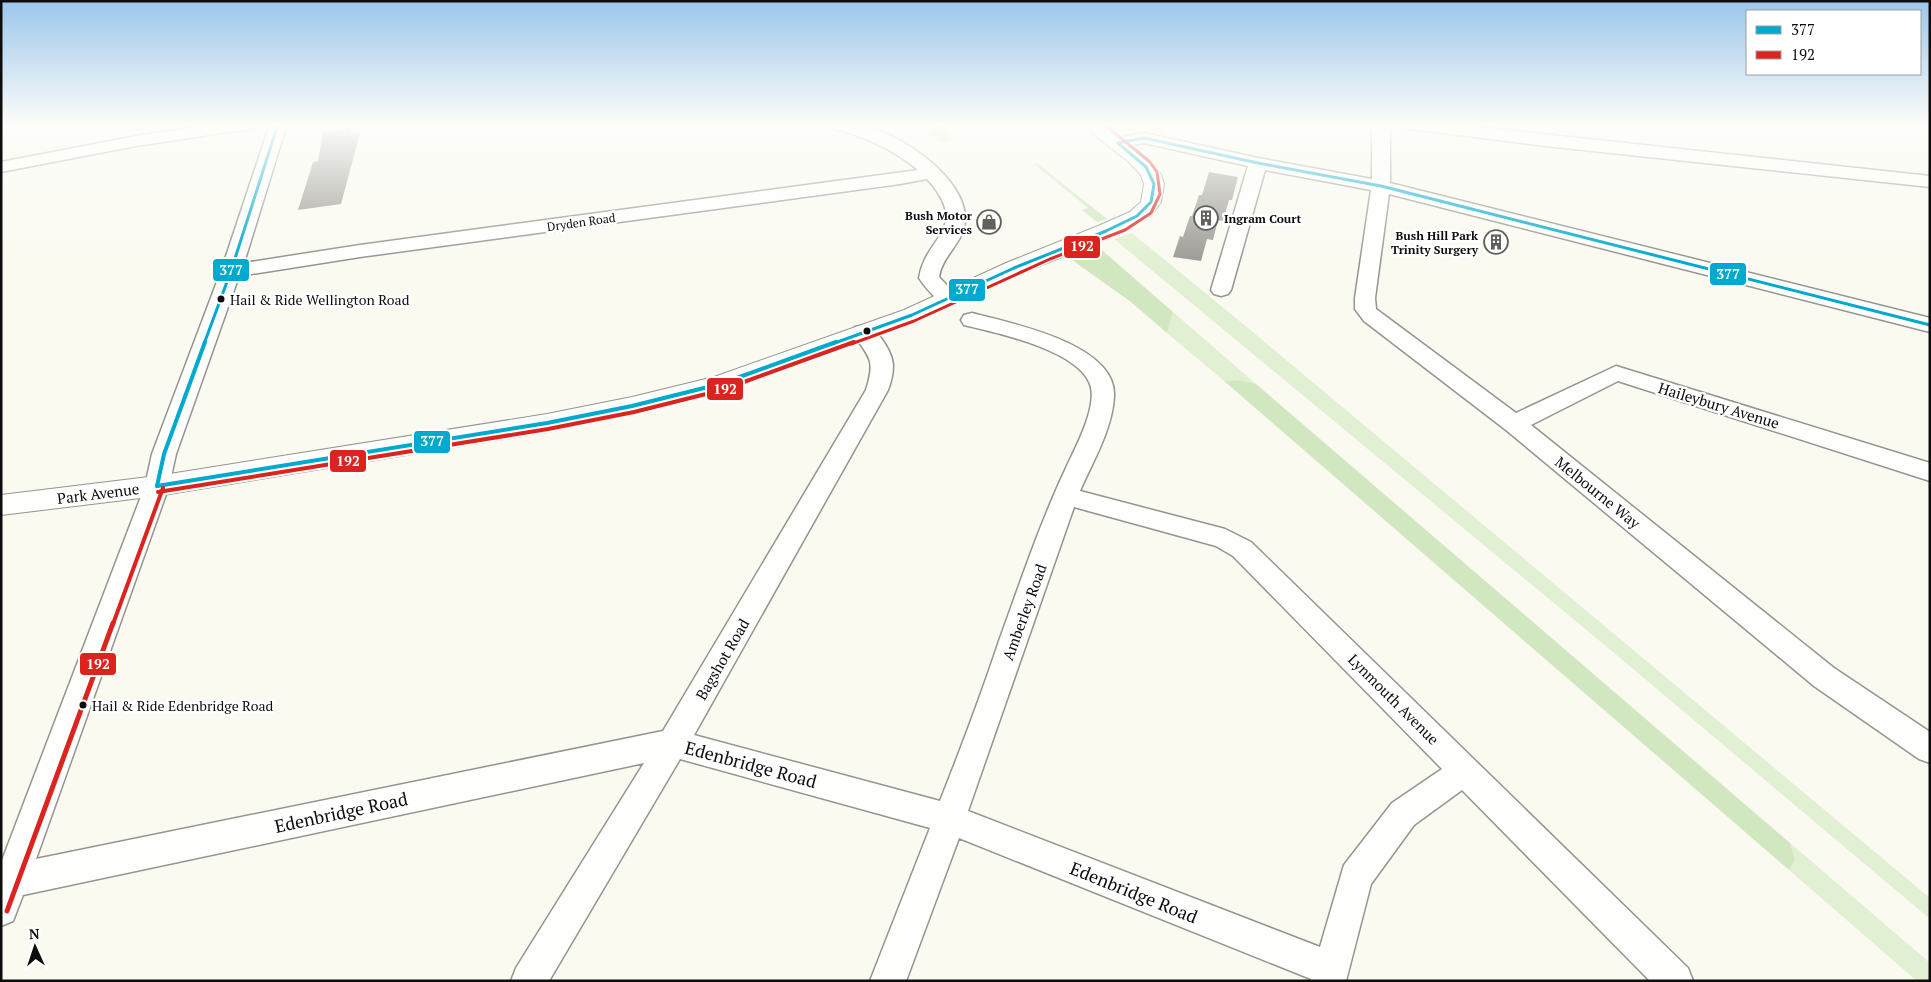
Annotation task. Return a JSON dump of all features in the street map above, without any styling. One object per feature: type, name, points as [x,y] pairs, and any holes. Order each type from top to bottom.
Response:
[{"type":"street","points":[[5,890],[157,486],[164,454],[231,272],[263,170]]},
{"type":"street","points":[[927,170],[951,198],[956,213],[955,224],[947,242],[929,271],[929,278],[949,298]]},
{"type":"street","name":"Park Avenue","points":[[1,505],[157,486],[547,423],[632,406],[720,384],[912,315],[1023,264],[1137,216],[1146,209],[1154,193],[1154,184],[1147,170]]},
{"type":"street","points":[[1222,290],[1256,170]]},
{"type":"street","points":[[1295,170],[1381,186],[1930,325]]},
{"type":"street","points":[[1381,170],[1381,186]]},
{"type":"street","points":[[1816,170],[1930,182]]},
{"type":"street","name":"Dryden Road","points":[[231,272],[370,250],[900,179],[931,173]]},
{"type":"street","name":"Melbourne Way","points":[[1381,186],[1365,298],[1366,309],[1371,316],[1514,424],[1824,676],[1930,749]]},
{"type":"street","name":"Amberley Road","points":[[888,981],[950,819],[1065,496],[1098,420],[1104,399],[1102,384],[1091,367],[1068,351],[1033,336],[972,320]]},
{"type":"street","name":"Bagshot Road","points":[[529,981],[673,743],[877,390],[883,364],[879,351],[863,332]]},
{"type":"street","name":"Haileybury Avenue","points":[[1514,424],[1616,373],[1930,472]]},
{"type":"street","name":"Lynmouth Avenue","points":[[1065,496],[1225,539],[1242,549],[1675,981]]},
{"type":"street","name":"Edenbridge Road","points":[[5,890],[673,743],[950,819],[1330,975]]},
{"type":"street","points":[[1330,975],[1356,877],[1403,814],[1465,770]]},
{"type":"green space","points":[[1041,170],[1046,170],[1107,219],[1097,222],[1082,210],[1088,208]]},
{"type":"green space","points":[[1132,233],[1930,898],[1930,919],[1613,652],[1114,239]]},
{"type":"green space","points":[[1096,245],[1173,312],[1167,333],[1131,302],[1068,257]]},
{"type":"green space","points":[[1173,312],[1256,384],[1238,380],[1224,381],[1167,333]]},
{"type":"green space","points":[[1238,380],[1256,384],[1790,843],[1795,860],[1789,870],[1224,381]]},
{"type":"green space","points":[[1790,843],[1930,963],[1930,981],[1917,981],[1789,870],[1795,860]]},
{"type":"building","points":[[311,170],[350,170],[341,204],[298,210]]},
{"type":"building","name":"Ingram Court","points":[[1209,172],[1238,177],[1232,200],[1229,200],[1223,221],[1218,220],[1213,240],[1207,239],[1201,261],[1173,257],[1180,236],[1183,237],[1190,216],[1192,216],[1199,195],[1202,195]]},
{"type":"transit line","name":"377","points":[[157,486],[164,454],[231,271],[263,170]]},
{"type":"transit line","name":"377","points":[[157,486],[547,423],[632,406],[720,384],[912,315],[1014,268],[1106,231],[1137,216],[1151,202],[1154,184],[1147,170]]},
{"type":"transit line","name":"192","points":[[158,492],[548,429],[634,412],[722,390],[914,321],[1050,259],[1125,230],[1151,213],[1160,194],[1160,183],[1155,170]]},
{"type":"transit line","name":"377","points":[[1295,170],[1381,186],[1930,325]]},
{"type":"transit line","name":"192","points":[[7,911],[163,488]]},
{"type":"place","name":"Ingram Court","points":[[1206,218]]},
{"type":"place","name":"Bush Motor Services","points":[[989,222]]},
{"type":"place","name":"Bush Hill Park Trinity Surgery","points":[[1496,242]]},
{"type":"place","name":"Hail & Ride Wellington Road","points":[[221,299]]},
{"type":"place","name":"Hail & Ride Edenbridge Road","points":[[83,705]]}]
